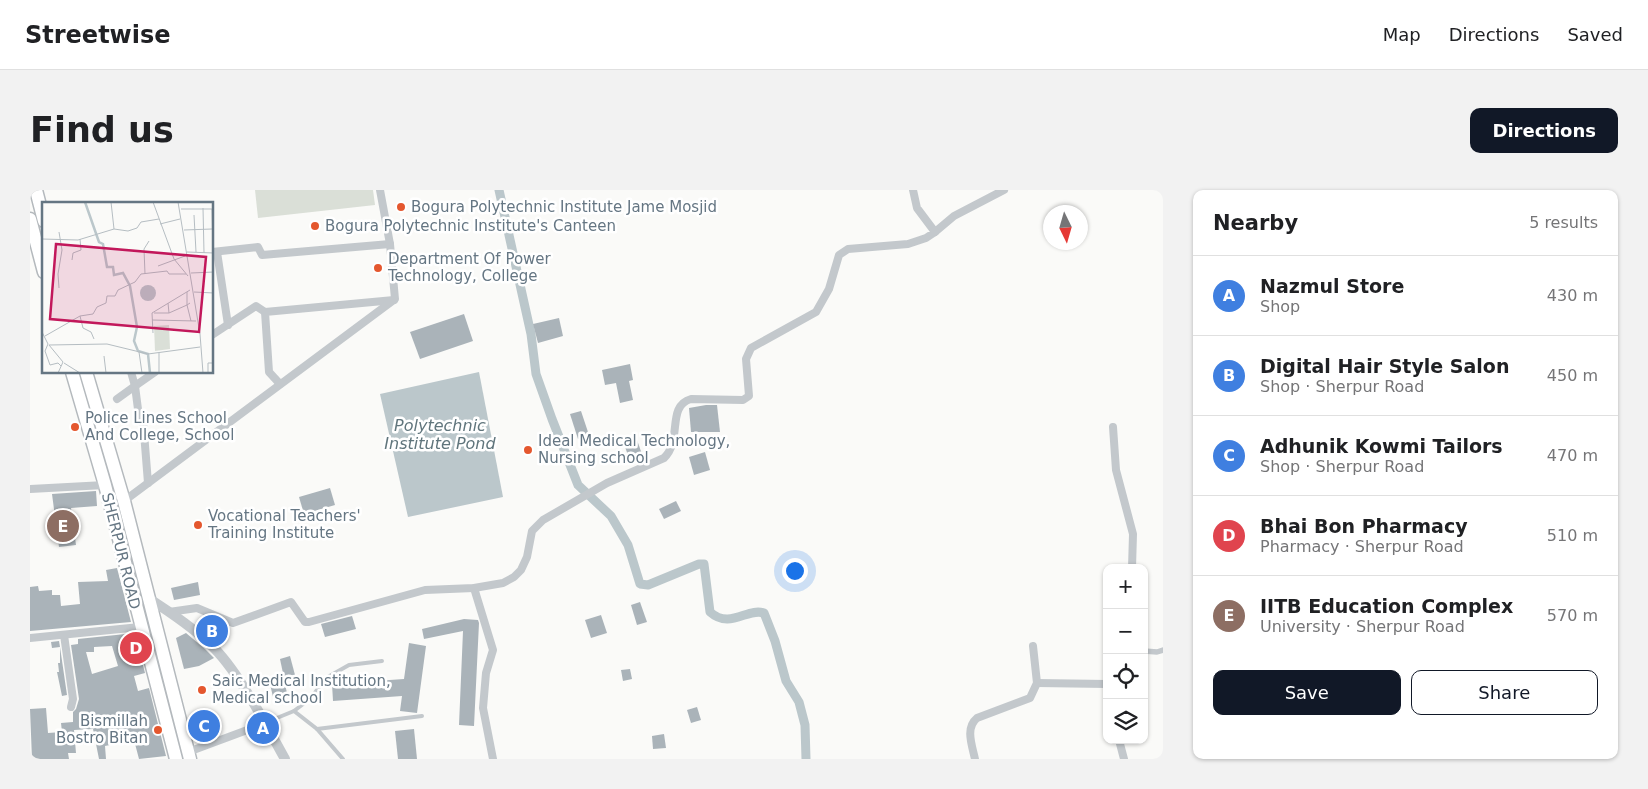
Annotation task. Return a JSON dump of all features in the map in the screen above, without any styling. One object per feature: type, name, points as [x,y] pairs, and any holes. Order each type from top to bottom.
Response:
[{"type":"highway","points":[[36,190],[42,213]]},
{"type":"highway","points":[[30,219],[42,264]]},
{"type":"highway","name":"SHERPUR ROAD","points":[[73,374],[105,485],[140,627],[176,759]]},
{"type":"highway","name":"SHERPUR ROAD","points":[[87,374],[124,501],[189,756]]},
{"type":"street","points":[[380,190],[390,244],[395,300]]},
{"type":"street","points":[[914,190],[917,208],[935,232]]},
{"type":"street","points":[[169,612],[197,608],[234,623],[291,602],[305,622],[309,622],[425,590],[474,588],[503,583],[522,570],[527,558],[532,532],[544,520],[608,483],[664,458],[670,452],[674,446],[678,407],[685,401],[691,399],[744,400],[749,396],[746,359],[751,348],[816,312],[829,289],[839,255],[848,249],[908,244],[926,238],[954,216],[1004,190]]},
{"type":"street","points":[[228,325],[215,252],[258,247],[262,255],[390,244]]},
{"type":"street","points":[[214,334],[256,306],[265,312],[395,300]]},
{"type":"street","points":[[124,501],[395,300]]},
{"type":"street","points":[[265,312],[269,372],[280,384]]},
{"type":"street","points":[[132,374],[135,386],[138,417],[143,420],[148,483]]},
{"type":"street","points":[[117,399],[152,374]]},
{"type":"street","points":[[1113,427],[1116,470],[1133,534],[1132,564]]},
{"type":"street","points":[[30,489],[105,485]]},
{"type":"street","points":[[474,588],[493,650],[486,674],[483,708],[493,759]]},
{"type":"street","points":[[148,598],[210,644],[224,660],[266,723],[285,759]]},
{"type":"street","points":[[30,638],[140,627]]},
{"type":"street","points":[[64,635],[73,698],[71,707]]},
{"type":"street","points":[[975,759],[970,728],[972,722],[977,718],[1030,698],[1037,683],[1033,646]]},
{"type":"street","points":[[1148,651],[1161,653]]},
{"type":"street","points":[[1037,683],[1103,684]]},
{"type":"street","points":[[189,756],[266,723]]},
{"type":"street","points":[[1120,744],[1124,759]]},
{"type":"lane","points":[[266,723],[294,711],[311,698],[326,678],[349,665],[382,661]]},
{"type":"lane","points":[[294,711],[317,729],[343,759]]},
{"type":"lane","points":[[317,729],[422,716]]},
{"type":"shaded area","points":[[255,190],[373,190],[375,205],[258,218]]},
{"type":"water","name":"Polytechnic Institute Pond","points":[[479,372],[503,497],[408,517],[380,394]]},
{"type":"building","points":[[464,314],[473,341],[420,359],[410,332]]},
{"type":"building","points":[[559,318],[563,336],[538,343],[533,324]]},
{"type":"building","points":[[630,364],[633,380],[629,381],[633,400],[620,403],[616,383],[605,385],[602,370]]},
{"type":"building","points":[[717,405],[720,432],[691,432],[689,408]]},
{"type":"building","points":[[581,411],[589,435],[578,439],[570,414]]},
{"type":"building","points":[[637,440],[643,457],[630,461],[624,444]]},
{"type":"building","points":[[705,452],[710,470],[694,475],[689,457]]},
{"type":"building","points":[[330,488],[335,505],[304,514],[299,497]]},
{"type":"building","points":[[96,491],[97,506],[71,508],[76,545],[59,547],[52,494]]},
{"type":"building","points":[[676,501],[681,511],[664,519],[659,509]]},
{"type":"building","points":[[117,568],[131,622],[30,631],[30,587],[38,586],[39,591],[52,590],[52,595],[60,595],[61,606],[80,604],[78,582],[108,581],[106,570]]},
{"type":"building","points":[[198,582],[200,595],[174,600],[171,588]]},
{"type":"building","points":[[640,602],[647,622],[637,625],[631,605]]},
{"type":"building","points":[[601,615],[607,633],[591,638],[585,620]]},
{"type":"building","points":[[352,616],[356,629],[325,637],[321,624]]},
{"type":"building","points":[[464,619],[478,620],[479,623],[474,726],[459,725],[463,631],[424,639],[422,629]]},
{"type":"building","points":[[135,633],[145,673],[134,676],[138,691],[149,688],[166,756],[139,759],[134,740],[105,746],[106,759],[99,759],[93,729],[74,730],[76,753],[68,753],[69,759],[32,759],[30,709],[46,708],[48,733],[62,732],[61,723],[73,722],[73,712],[79,699],[71,645],[78,644],[78,639]],"holes":[[[112,646],[118,666],[92,674],[86,652],[94,652],[94,647]]]},
{"type":"building","points":[[186,633],[214,658],[199,666],[184,669],[176,638]]},
{"type":"building","points":[[59,641],[60,647],[52,648],[51,642]]},
{"type":"building","points":[[409,643],[426,646],[417,713],[400,711],[402,696],[333,701],[332,684],[404,679]]},
{"type":"building","points":[[60,647],[67,695],[62,696],[57,672],[59,672]]},
{"type":"building","points":[[290,656],[295,675],[284,678],[280,659]]},
{"type":"building","points":[[630,669],[632,679],[623,681],[621,670]]},
{"type":"building","points":[[284,680],[287,693],[273,697],[270,684]]},
{"type":"building","points":[[697,707],[701,720],[691,723],[687,710]]},
{"type":"building","points":[[414,729],[417,759],[398,759],[395,731]]},
{"type":"building","points":[[664,734],[666,748],[653,749],[652,736]]},
{"type":"waterway","points":[[499,190],[531,334],[536,374],[578,485],[611,516],[628,545],[640,584],[648,585],[699,564],[704,564],[710,612],[717,617],[725,619],[758,612],[764,613],[775,641],[786,681],[799,702],[805,725],[806,759]]},
{"type":"place","name":"Bogura Polytechnic Institute Jame Mosjid","points":[[401,207]]},
{"type":"place","name":"Bogura Polytechnic Institute's Canteen","points":[[315,226]]},
{"type":"place","name":"Department Of Power Technology, College","points":[[378,268]]},
{"type":"place","name":"Police Lines School And College, School","points":[[75,427]]},
{"type":"place","name":"Ideal Medical Technology, Nursing school","points":[[528,450]]},
{"type":"place","name":"Vocational Teachers' Training Institute","points":[[198,525]]},
{"type":"place","name":"IITB Education Complex","points":[[63,526]]},
{"type":"place","name":"Digital Hair Style Salon","points":[[212,631]]},
{"type":"place","name":"Bhai Bon Pharmacy","points":[[136,648]]},
{"type":"place","name":"Saic Medical Institution, Medical school","points":[[202,690]]},
{"type":"place","name":"Adhunik Kowmi Tailors","points":[[204,726]]},
{"type":"place","name":"Nazmul Store","points":[[263,728]]},
{"type":"place","name":"Bismillah Bostro Bitan","points":[[158,730]]}]
